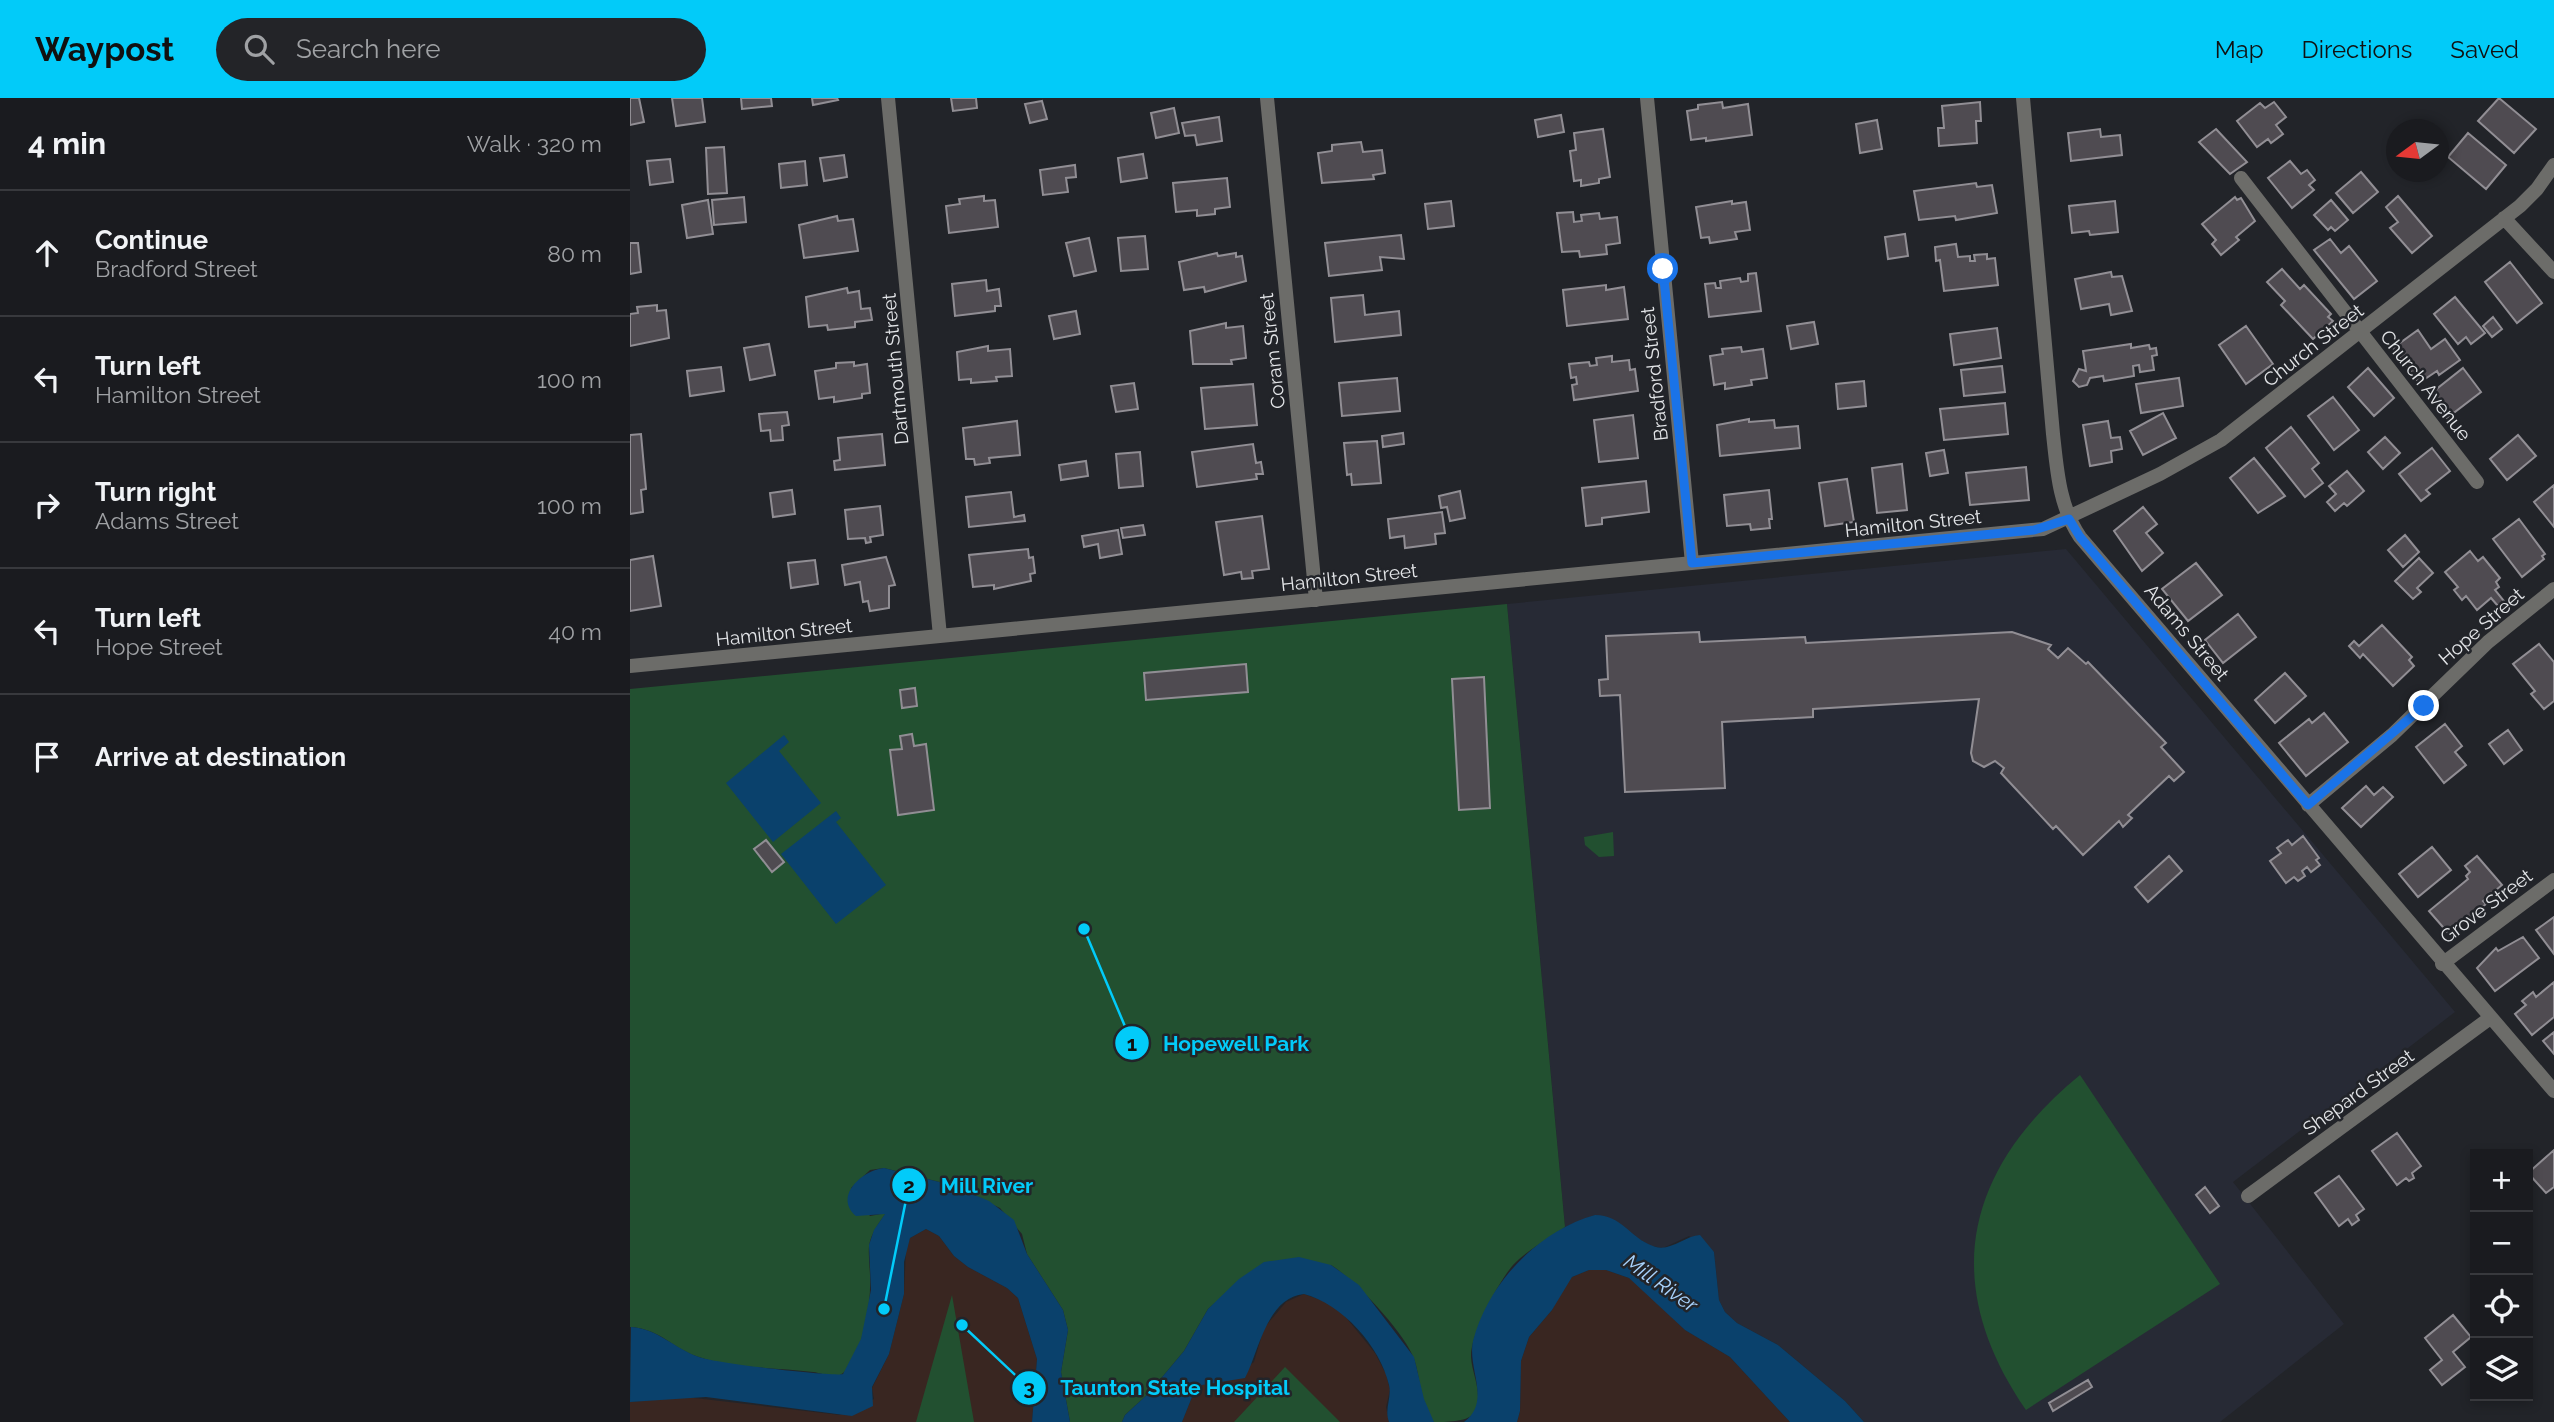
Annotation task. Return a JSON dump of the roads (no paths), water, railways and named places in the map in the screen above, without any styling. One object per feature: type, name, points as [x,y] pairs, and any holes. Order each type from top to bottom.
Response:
[{"type":"street","name":"Dartmouth Street","points":[[888,98],[940,636]]},
{"type":"street","name":"Coram Street","points":[[1267,98],[1316,600]]},
{"type":"street","name":"Bradford Street","points":[[1647,98],[1692,563]]},
{"type":"street","name":"Adams Street","points":[[2023,98],[2053,434],[2062,501],[2069,519],[2080,537],[2442,964],[2554,1091]]},
{"type":"street","name":"Church Street","points":[[2069,519],[2221,440],[2504,218],[2537,188],[2554,165]]},
{"type":"street","name":"Church Avenue","points":[[2241,178],[2477,482]]},
{"type":"street","points":[[2504,218],[2554,272]]},
{"type":"street","name":"Hamilton Street","points":[[630,666],[2034,530],[2069,519]]},
{"type":"street","name":"Hope Street","points":[[2308,805],[2392,735],[2488,642],[2554,589]]},
{"type":"street","name":"Grove Street","points":[[2442,964],[2554,880]]},
{"type":"street","name":"Shepard Street","points":[[2248,1196],[2490,1018]]},
{"type":"water","points":[[784,735],[789,742],[779,751],[821,803],[773,842],[726,783]]},
{"type":"water","points":[[836,811],[841,818],[836,822],[886,885],[836,924],[781,854]]},
{"type":"water","points":[[884,1168],[951,1185],[989,1201],[1014,1220],[1027,1254],[1063,1310],[1068,1330],[1061,1372],[1070,1422],[1032,1422],[1037,1359],[1018,1298],[1007,1288],[968,1267],[954,1256],[939,1236],[926,1229],[910,1238],[904,1262],[904,1294],[889,1354],[872,1387],[873,1406],[852,1416],[706,1397],[630,1402],[631,1327],[650,1331],[709,1360],[797,1372],[843,1374],[861,1339],[871,1290],[869,1245],[874,1230],[885,1214],[856,1216],[850,1209],[849,1193],[859,1179]]},
{"type":"water","points":[[1595,1215],[1612,1219],[1638,1238],[1659,1248],[1700,1235],[1714,1252],[1719,1300],[1725,1312],[1737,1323],[1778,1345],[1845,1401],[1864,1422],[1790,1422],[1730,1357],[1685,1330],[1629,1278],[1606,1270],[1589,1270],[1572,1277],[1552,1310],[1529,1337],[1521,1361],[1520,1411],[1517,1422],[1464,1422],[1472,1414],[1478,1395],[1473,1341],[1490,1299],[1518,1262],[1535,1247],[1554,1233]]},
{"type":"water","points":[[1299,1257],[1331,1265],[1359,1285],[1414,1357],[1424,1399],[1434,1422],[1389,1422],[1389,1385],[1368,1342],[1332,1307],[1304,1294],[1291,1298],[1272,1315],[1245,1378],[1202,1385],[1192,1397],[1182,1422],[1122,1422],[1125,1415],[1148,1394],[1184,1351],[1208,1309],[1239,1279],[1264,1262]]},
{"type":"place","name":"Hopewell Park","points":[[1084,929]]},
{"type":"place","name":"Mill River","points":[[884,1309]]},
{"type":"place","name":"Taunton State Hospital","points":[[962,1325]]}]
